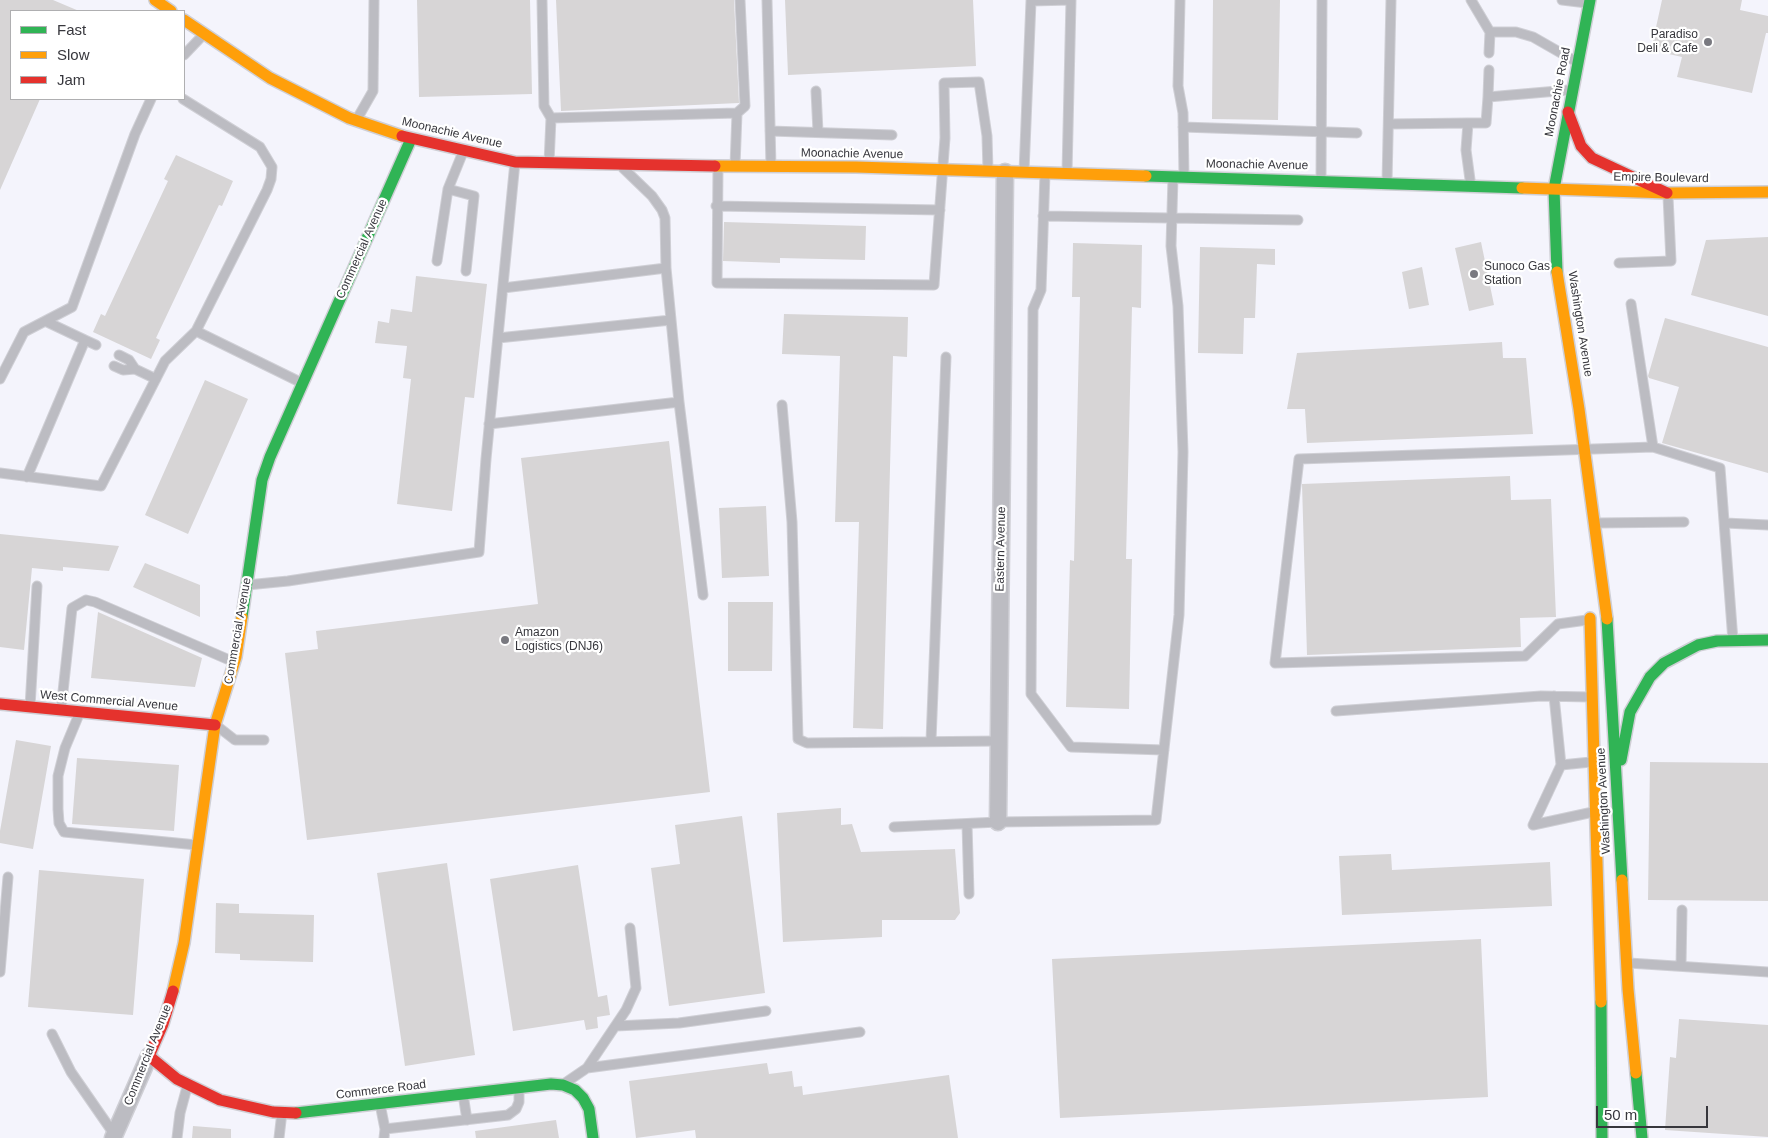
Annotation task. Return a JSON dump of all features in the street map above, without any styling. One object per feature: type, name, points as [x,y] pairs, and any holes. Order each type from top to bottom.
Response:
[{"type":"main road","points":[[155,0],[170,10]]},
{"type":"main road","name":"Moonachie Road","points":[[1554,189],[1589,2]]},
{"type":"main road","name":"Moonachie Avenue","points":[[185,21],[270,78],[356,121],[411,139],[515,162],[988,171],[1321,180],[1554,189]]},
{"type":"main road","points":[[1568,111],[1581,146],[1592,158],[1600,164],[1668,193]]},
{"type":"main road","name":"Commercial Avenue","points":[[149,1056],[163,1024],[176,980],[184,943],[215,725],[230,681],[234,662],[262,480],[302,383],[411,139]]},
{"type":"main road","name":"Empire Boulevard","points":[[1554,189],[1668,193],[1768,192]]},
{"type":"main road","name":"Washington Avenue","points":[[1554,189],[1555,257],[1608,623],[1627,962],[1642,1138]]},
{"type":"main road","name":"Washington Avenue","points":[[1586,462],[1589,571]]},
{"type":"main road","name":"Washington Avenue","points":[[1590,615],[1596,811],[1602,1138]]},
{"type":"main road","points":[[1617,784],[1630,712],[1639,693],[1650,677],[1664,663],[1698,645],[1732,641],[1768,640]]},
{"type":"main road","name":"West Commercial Avenue","points":[[0,704],[215,725]]},
{"type":"main road","points":[[1601,1034],[1614,1106]]},
{"type":"main road","name":"Commerce Road","points":[[149,1056],[188,1086],[235,1104],[282,1112],[300,1113],[563,1084]]},
{"type":"main road","points":[[563,1084],[575,1090],[583,1098],[588,1108],[593,1138]]},
{"type":"street","name":"Eastern Avenue","points":[[998,822],[1005,172]]},
{"type":"street","name":"Commercial Avenue","points":[[113,1136],[149,1056]]},
{"type":"lane","points":[[356,121],[373,91],[374,0]]},
{"type":"lane","points":[[542,0],[544,106],[551,118],[549,163]]},
{"type":"lane","points":[[735,167],[738,114],[745,106],[740,0]]},
{"type":"lane","points":[[767,0],[772,167]]},
{"type":"lane","points":[[1024,172],[1031,1],[1071,0],[1067,174]]},
{"type":"lane","points":[[894,827],[998,822],[1156,820],[1178,615],[1182,452],[1178,306],[1171,246],[1183,127],[1178,86],[1180,0]]},
{"type":"lane","points":[[1321,180],[1322,0]]},
{"type":"lane","points":[[1387,183],[1391,0]]},
{"type":"lane","points":[[1471,0],[1490,32],[1489,53]]},
{"type":"lane","points":[[1562,0],[1589,2]]},
{"type":"lane","points":[[1490,32],[1516,32],[1533,37],[1578,62]]},
{"type":"lane","points":[[185,54],[204,34]]},
{"type":"lane","points":[[1388,124],[1486,123],[1489,70]]},
{"type":"lane","points":[[718,167],[716,206],[717,283],[934,285],[943,170],[944,83],[979,82],[987,136],[988,171]]},
{"type":"lane","points":[[1488,97],[1572,90]]},
{"type":"lane","points":[[816,92],[818,132]]},
{"type":"lane","points":[[0,379],[24,332],[72,307],[135,134],[151,100]]},
{"type":"lane","points":[[0,474],[101,486],[164,361],[196,331],[267,190],[271,179],[272,167],[260,147],[185,100]]},
{"type":"lane","points":[[551,118],[738,114]]},
{"type":"lane","points":[[1468,123],[1466,150],[1471,187]]},
{"type":"lane","points":[[1183,127],[1357,133]]},
{"type":"lane","points":[[770,131],[892,135]]},
{"type":"lane","points":[[437,261],[448,188],[463,152]]},
{"type":"lane","points":[[246,585],[288,582],[479,552],[489,424],[515,162]]},
{"type":"lane","points":[[619,165],[640,183],[662,210],[665,218],[666,268],[679,402],[704,595]]},
{"type":"lane","points":[[1045,173],[1042,216],[1041,290],[1033,309],[1031,694],[1071,747],[1164,750]]},
{"type":"lane","points":[[448,188],[474,196],[466,271]]},
{"type":"lane","points":[[1620,263],[1671,261],[1668,193]]},
{"type":"lane","points":[[716,206],[940,210]]},
{"type":"lane","points":[[1042,216],[1298,220]]},
{"type":"lane","points":[[503,288],[666,268]]},
{"type":"lane","points":[[1631,304],[1653,447]]},
{"type":"lane","points":[[498,338],[671,320]]},
{"type":"lane","points":[[44,321],[96,345]]},
{"type":"lane","points":[[196,331],[302,383]]},
{"type":"lane","points":[[27,477],[85,340]]},
{"type":"lane","points":[[80,352],[90,356]]},
{"type":"lane","points":[[119,355],[129,360],[135,369]]},
{"type":"lane","points":[[931,741],[946,357]]},
{"type":"lane","points":[[114,366],[123,370],[135,369],[156,379]]},
{"type":"lane","points":[[489,424],[679,402]]},
{"type":"lane","points":[[782,405],[792,522],[798,739],[807,743],[999,741]]},
{"type":"lane","points":[[1590,615],[1558,624],[1525,656],[1275,663],[1299,459],[1653,447],[1720,468],[1732,641]]},
{"type":"lane","points":[[1594,523],[1684,522]]},
{"type":"lane","points":[[1725,523],[1768,525]]},
{"type":"lane","points":[[30,707],[38,586]]},
{"type":"lane","points":[[62,710],[72,608],[86,600],[95,602],[234,662]]},
{"type":"lane","points":[[1336,711],[1554,696],[1592,697]]},
{"type":"lane","points":[[1554,696],[1561,765],[1533,825],[1596,811]]},
{"type":"lane","points":[[80,712],[65,748],[58,776],[58,809],[60,823],[64,832],[197,845]]},
{"type":"lane","points":[[215,725],[235,740],[264,740]]},
{"type":"lane","points":[[1561,765],[1594,762]]},
{"type":"lane","points":[[967,824],[969,894]]},
{"type":"lane","points":[[0,972],[8,877]]},
{"type":"lane","points":[[1682,910],[1682,966]]},
{"type":"lane","points":[[563,1084],[587,1068],[626,1010],[636,988],[630,928]]},
{"type":"lane","points":[[1627,962],[1768,972]]},
{"type":"lane","points":[[616,1026],[679,1023],[766,1011]]},
{"type":"lane","points":[[587,1068],[860,1032]]},
{"type":"lane","points":[[52,1034],[71,1072],[113,1136]]},
{"type":"lane","points":[[177,1138],[180,1113],[188,1086]]},
{"type":"lane","points":[[380,1104],[384,1133],[508,1114],[516,1109],[519,1102],[519,1088]]},
{"type":"lane","points":[[463,1094],[466,1120]]},
{"type":"lane","points":[[279,1138],[282,1112]]},
{"type":"building","points":[[0,0],[53,0],[77,10],[10,10],[10,100],[40,100],[0,190]]},
{"type":"building","points":[[417,0],[530,0],[532,94],[419,97]]},
{"type":"building","points":[[556,0],[734,0],[739,103],[561,111]]},
{"type":"building","points":[[785,0],[973,0],[976,66],[788,75]]},
{"type":"building","points":[[1213,0],[1280,0],[1278,120],[1212,119]]},
{"type":"building","name":"Paradiso Deli & Cafe","points":[[1662,0],[1742,0],[1740,10],[1768,16],[1768,33],[1766,33],[1752,93],[1677,77],[1682,57],[1651,50]]},
{"type":"building","points":[[176,155],[233,181],[222,206],[219,205],[156,338],[160,340],[151,359],[93,332],[101,314],[105,316],[168,181],[164,179]]},
{"type":"building","points":[[724,222],[866,226],[865,260],[780,258],[780,263],[723,261]]},
{"type":"building","points":[[1768,237],[1768,316],[1691,295],[1706,240]]},
{"type":"building","points":[[1481,242],[1494,305],[1469,311],[1455,248]]},
{"type":"building","points":[[1073,243],[1142,245],[1141,308],[1132,307],[1126,559],[1132,559],[1129,709],[1066,707],[1070,560],[1074,561],[1080,297],[1072,297]]},
{"type":"building","points":[[1200,247],[1275,249],[1275,265],[1257,264],[1255,318],[1244,318],[1243,354],[1198,353]]},
{"type":"building","points":[[1422,267],[1429,305],[1409,309],[1402,272]]},
{"type":"building","points":[[416,276],[487,284],[474,398],[465,397],[452,511],[397,504],[411,379],[403,378],[407,346],[375,343],[378,321],[389,323],[391,309],[412,312]]},
{"type":"building","points":[[784,314],[908,317],[907,357],[893,356],[883,729],[853,728],[859,522],[835,522],[840,356],[782,354]]},
{"type":"building","points":[[1665,318],[1768,347],[1768,473],[1662,443],[1679,387],[1649,378],[1648,376]]},
{"type":"building","points":[[1502,342],[1503,358],[1526,358],[1533,434],[1307,443],[1305,409],[1287,409],[1297,353]]},
{"type":"building","points":[[205,380],[248,399],[188,534],[145,515]]},
{"type":"building","name":"Amazon Logistics (DNJ6)","points":[[669,441],[710,792],[307,840],[285,653],[318,649],[316,631],[538,604],[521,458]]},
{"type":"building","points":[[1510,476],[1511,500],[1551,499],[1556,617],[1520,618],[1521,647],[1307,655],[1302,484]]},
{"type":"building","points":[[766,506],[769,576],[722,578],[719,508]]},
{"type":"building","points":[[0,534],[119,546],[109,571],[63,567],[63,571],[32,568],[24,650],[0,647]]},
{"type":"building","points":[[145,563],[200,585],[200,617],[133,587]]},
{"type":"building","points":[[728,602],[773,602],[772,671],[728,671]]},
{"type":"building","points":[[98,612],[202,658],[195,687],[91,678]]},
{"type":"building","points":[[16,740],[51,746],[33,849],[0,843],[0,831]]},
{"type":"building","points":[[77,758],[179,765],[174,831],[72,824]]},
{"type":"building","points":[[1650,762],[1768,763],[1768,901],[1648,900]]},
{"type":"building","points":[[841,808],[841,825],[852,824],[861,852],[955,849],[960,913],[955,920],[882,920],[882,937],[783,942],[777,813]]},
{"type":"building","points":[[742,816],[765,993],[669,1006],[651,868],[680,864],[675,825]]},
{"type":"building","points":[[1391,854],[1392,870],[1550,862],[1552,906],[1342,915],[1339,856]]},
{"type":"building","points":[[447,863],[475,1055],[405,1066],[377,873]]},
{"type":"building","points":[[578,865],[598,997],[607,995],[610,1015],[597,1017],[598,1028],[586,1030],[584,1020],[513,1031],[490,879]]},
{"type":"building","points":[[39,870],[144,879],[133,1015],[28,1007]]},
{"type":"building","points":[[216,903],[239,904],[239,913],[314,915],[313,962],[240,960],[240,954],[215,953]]},
{"type":"building","points":[[1481,939],[1488,1097],[1060,1118],[1052,959]]},
{"type":"building","points":[[1679,1019],[1768,1025],[1768,1137],[1665,1130],[1670,1057],[1676,1058]]},
{"type":"building","points":[[767,1063],[769,1074],[792,1071],[794,1087],[802,1086],[803,1095],[949,1075],[958,1138],[696,1138],[695,1130],[636,1138],[629,1081]]},
{"type":"building","points":[[556,1120],[559,1138],[476,1138],[475,1131]]},
{"type":"building","points":[[193,1126],[231,1129],[231,1138],[192,1138]]},
{"type":"traffic: fast","points":[[1557,272],[1554,189],[1590,0]]},
{"type":"traffic: fast","points":[[242,617],[262,480],[270,457],[411,139]]},
{"type":"traffic: fast","points":[[1146,176],[1522,188]]},
{"type":"traffic: fast","points":[[1607,619],[1622,880]]},
{"type":"traffic: fast","points":[[1621,760],[1630,712],[1650,677],[1664,663],[1698,645],[1717,641],[1768,640]]},
{"type":"traffic: fast","points":[[1601,1002],[1602,1138]]},
{"type":"traffic: fast","points":[[1636,1073],[1642,1138]]},
{"type":"traffic: fast","points":[[296,1113],[551,1084],[563,1085],[575,1090],[583,1098],[589,1109],[593,1138]]},
{"type":"traffic: slow","points":[[155,0],[170,10]]},
{"type":"traffic: slow","points":[[185,21],[270,78],[349,118],[402,136]]},
{"type":"traffic: slow","points":[[715,166],[856,167],[1146,176]]},
{"type":"traffic: slow","points":[[1522,188],[1667,193],[1768,192]]},
{"type":"traffic: slow","points":[[1557,272],[1579,409],[1607,619]]},
{"type":"traffic: slow","points":[[173,991],[184,943],[215,725],[236,657],[242,617]]},
{"type":"traffic: slow","points":[[1590,618],[1601,1002]]},
{"type":"traffic: slow","points":[[1622,880],[1628,989],[1636,1073]]},
{"type":"traffic: jam","points":[[1568,112],[1581,146],[1592,158],[1667,193]]},
{"type":"traffic: jam","points":[[402,136],[515,162],[715,166]]},
{"type":"traffic: jam","points":[[0,704],[215,725]]},
{"type":"traffic: jam","points":[[173,991],[163,1024],[149,1056],[177,1079],[220,1100],[273,1112],[296,1113]]},
{"type":"place","name":"Paradiso Deli & Cafe","points":[[1708,42]]},
{"type":"place","name":"Sunoco Gas Station","points":[[1474,274]]},
{"type":"place","name":"Amazon Logistics (DNJ6)","points":[[505,640]]}]
